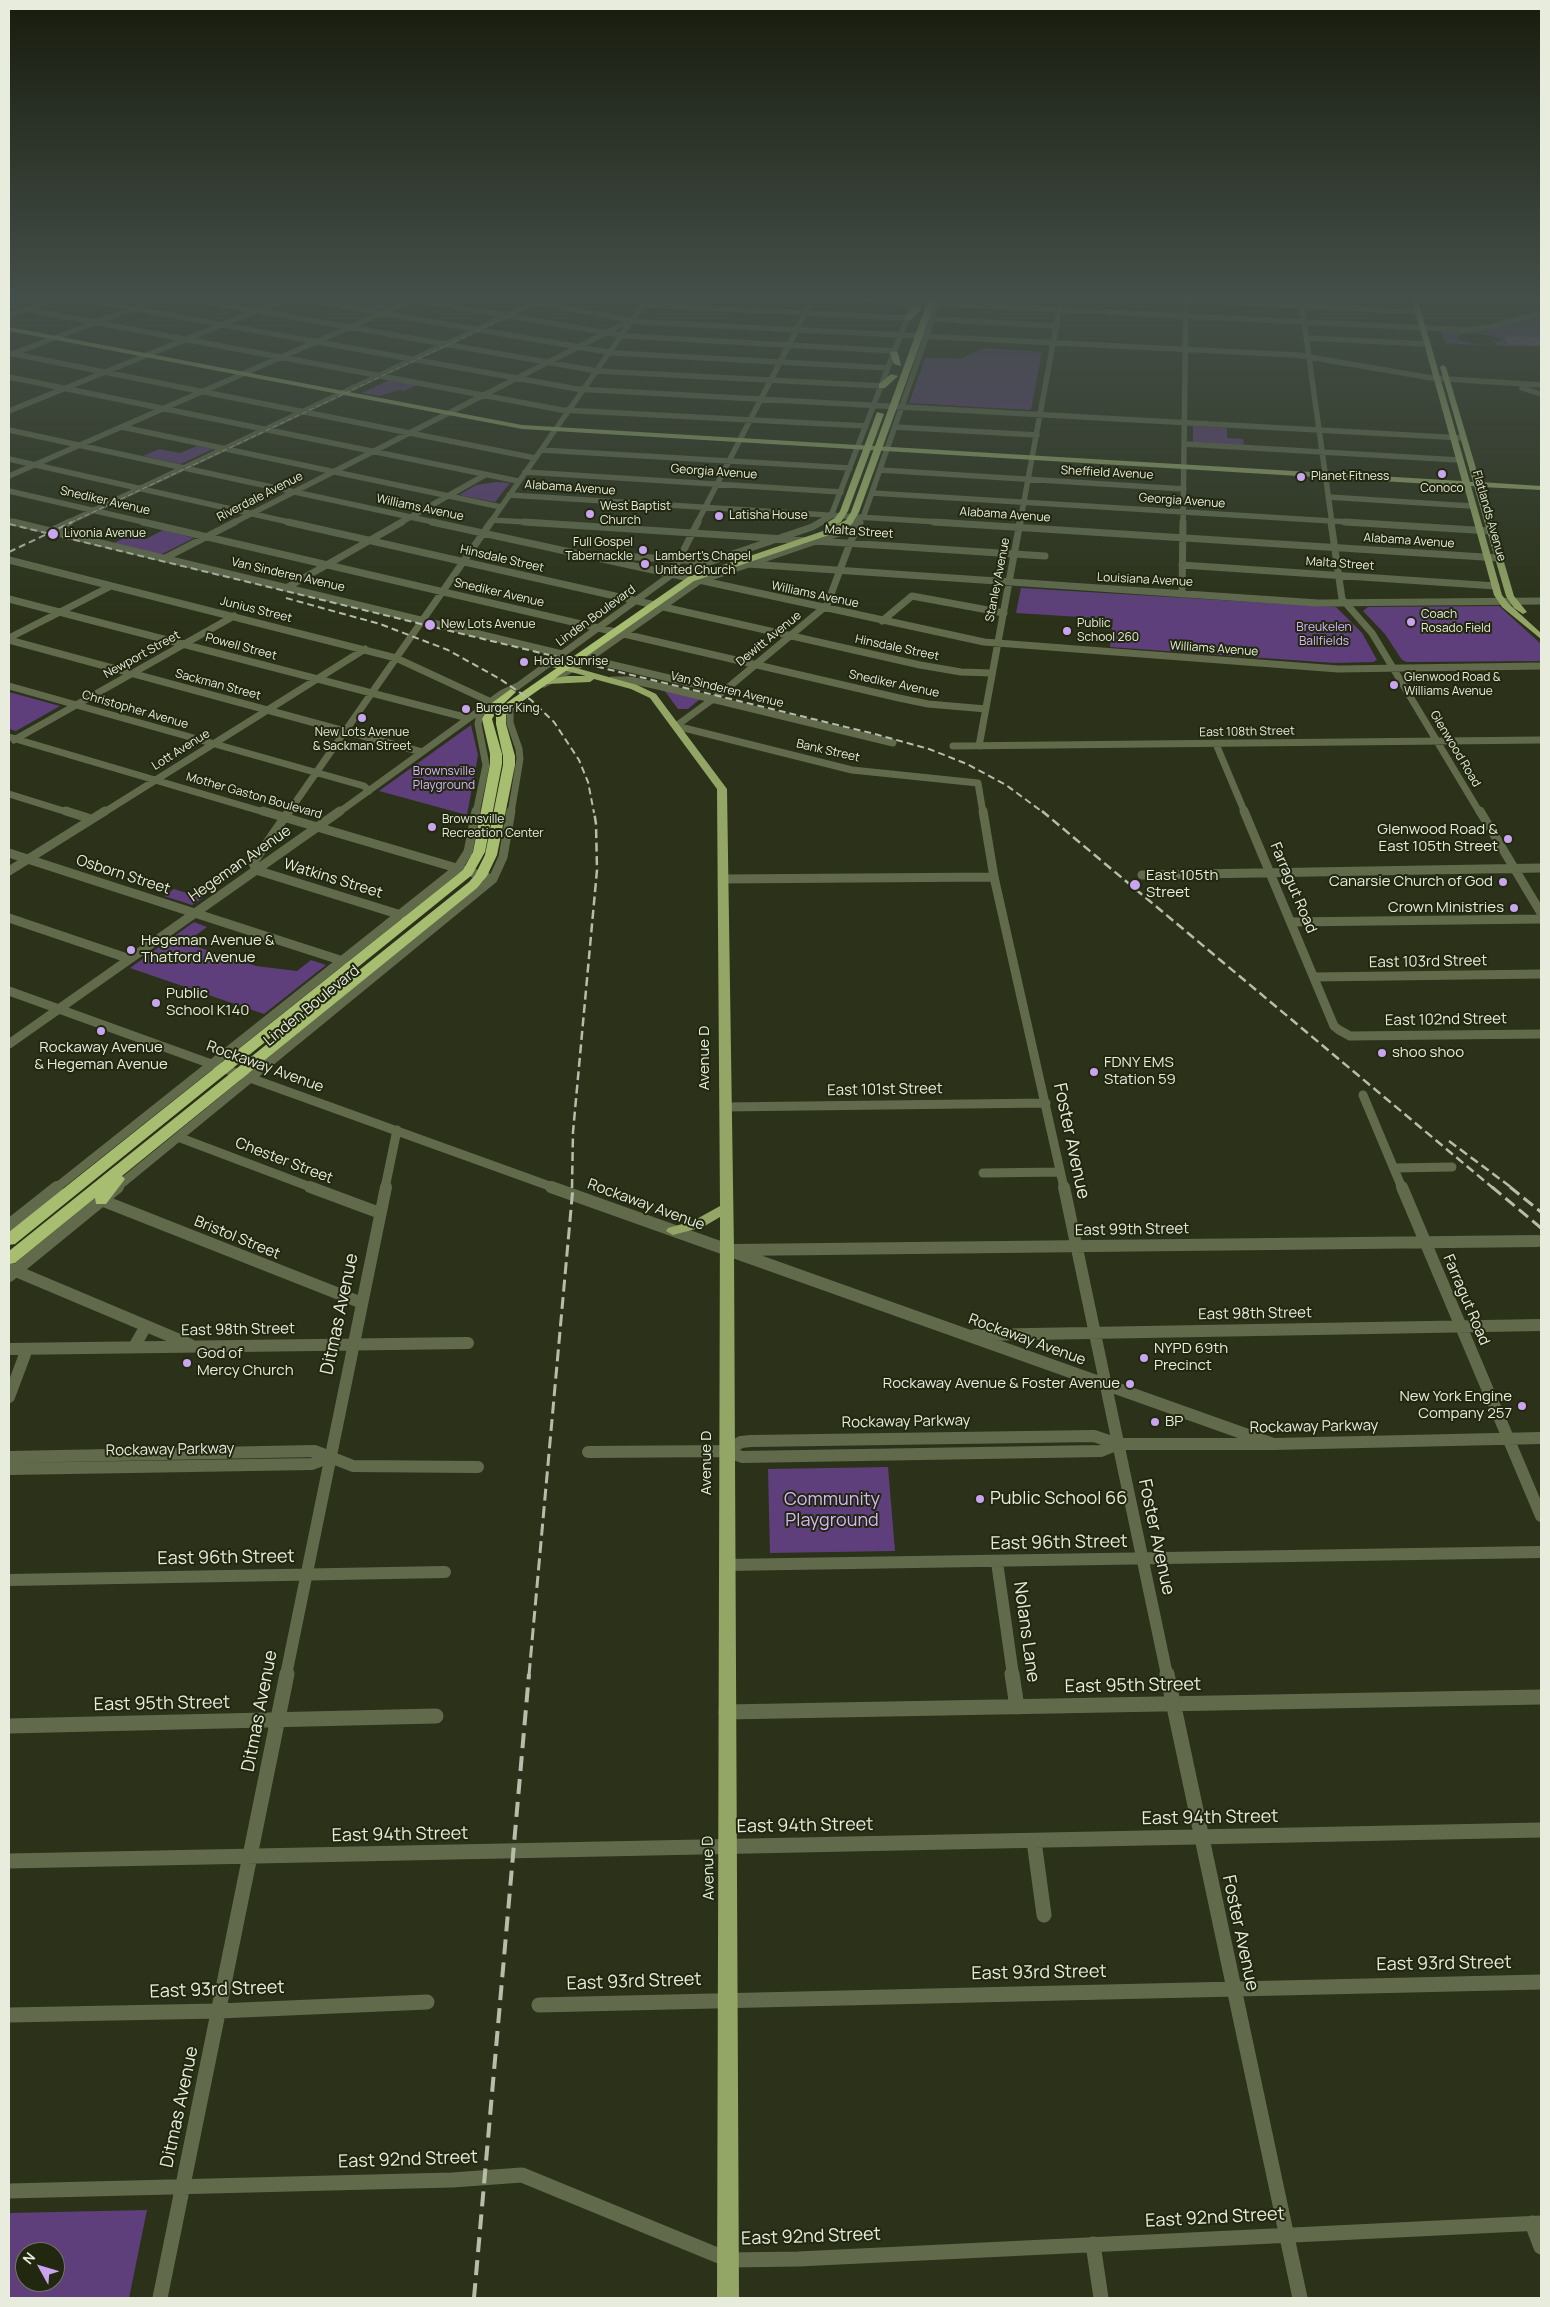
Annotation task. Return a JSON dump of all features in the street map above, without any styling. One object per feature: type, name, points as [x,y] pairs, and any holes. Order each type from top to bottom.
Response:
[{"type":"highway","points":[[867,425],[879,408]]},
{"type":"highway","points":[[836,516],[852,490],[868,447],[879,408]]},
{"type":"highway","points":[[859,519],[898,408]]},
{"type":"highway","points":[[849,471],[852,490]]},
{"type":"highway","points":[[868,492],[879,473]]},
{"type":"highway","name":"Linden Boulevard","points":[[9,1240],[130,1152],[245,1076],[301,1024],[473,885],[496,764],[496,754],[487,719],[496,704],[518,686],[564,667],[600,628],[676,576],[827,526],[836,516]]},
{"type":"highway","name":"Linden Boulevard","points":[[10,1268],[218,1066],[327,986],[347,964],[475,874],[491,855],[509,765],[509,756],[501,724],[501,715],[506,708],[564,667],[620,633],[695,580],[840,528],[859,519]]},
{"type":"highway","points":[[724,555],[764,547]]},
{"type":"highway","points":[[347,964],[383,930]]},
{"type":"highway","points":[[271,1018],[327,986]]},
{"type":"highway","points":[[301,1024],[353,994]]},
{"type":"highway","points":[[70,1177],[130,1152]]},
{"type":"highway","points":[[101,1200],[130,1152]]},
{"type":"main road","points":[[414,408],[512,426],[555,430],[1184,464],[1466,481],[1541,488]]},
{"type":"main road","name":"Flatlands Avenue","points":[[1445,408],[1479,531],[1502,601],[1541,637]]},
{"type":"main road","name":"Flatlands Avenue","points":[[1454,408],[1478,482],[1490,532],[1513,601],[1541,627]]},
{"type":"main road","points":[[1478,482],[1541,483]]},
{"type":"main road","name":"Van Sinderen Avenue","points":[[564,667],[612,680]]},
{"type":"main road","points":[[550,682],[574,678],[612,680]]},
{"type":"main road","name":"Avenue D","points":[[612,680],[634,686],[654,696],[722,789],[727,1250],[728,2298]]},
{"type":"main road","points":[[673,1231],[698,1224],[726,1208]]},
{"type":"street","points":[[156,408],[518,481]]},
{"type":"street","points":[[9,476],[165,408]]},
{"type":"street","points":[[282,408],[535,458]]},
{"type":"street","points":[[51,531],[313,408]]},
{"type":"street","name":"Riverdale Avenue","points":[[165,558],[459,408]]},
{"type":"street","points":[[561,408],[867,425],[841,492],[836,516]]},
{"type":"street","points":[[676,576],[677,559],[756,408]]},
{"type":"street","points":[[875,408],[885,408]]},
{"type":"street","points":[[879,473],[883,447],[895,427],[898,408]]},
{"type":"street","points":[[911,408],[1463,438]]},
{"type":"street","name":"Stanley Avenue","points":[[979,746],[1042,408]]},
{"type":"street","points":[[1182,594],[1184,408]]},
{"type":"street","points":[[1316,408],[1338,575],[1344,603]]},
{"type":"street","points":[[256,870],[253,862],[285,819],[569,409]]},
{"type":"street","points":[[122,427],[501,507]]},
{"type":"street","points":[[895,427],[1037,435]]},
{"type":"street","name":"Williams Avenue","points":[[9,430],[482,534],[997,644],[1322,668],[1541,666]]},
{"type":"street","points":[[1185,444],[1459,460]]},
{"type":"street","points":[[540,450],[728,461],[849,471]]},
{"type":"street","name":"Hinsdale Street","points":[[9,459],[920,665],[961,672],[992,673]]},
{"type":"street","name":"Georgia Avenue","points":[[525,472],[841,492]]},
{"type":"street","name":"Sheffield Avenue","points":[[879,473],[1184,488]]},
{"type":"street","points":[[286,588],[485,475]]},
{"type":"street","name":"Snediker Avenue","points":[[9,491],[928,704],[986,709]]},
{"type":"street","name":"Georgia Avenue","points":[[868,492],[1490,532]]},
{"type":"street","name":"Alabama Avenue","points":[[509,495],[859,519],[1499,558]]},
{"type":"street","points":[[1328,497],[1472,506]]},
{"type":"street","name":"Linden Boulevard","points":[[676,576],[706,561],[818,524],[836,516]]},
{"type":"street","name":"Linden Boulevard","points":[[695,580],[845,531],[859,519]]},
{"type":"street","name":"Dewitt Avenue","points":[[676,726],[724,691],[824,608],[841,570],[859,519]]},
{"type":"street","name":"Malta Street","points":[[492,520],[1045,556]]},
{"type":"street","name":"Van Sinderen Avenue","points":[[9,521],[562,654]]},
{"type":"street","points":[[574,553],[706,561]]},
{"type":"street","name":"Junius Street","points":[[9,560],[396,658],[489,704]]},
{"type":"street","name":"Louisiana Avenue","points":[[748,564],[1182,594],[1344,603],[1541,601]]},
{"type":"street","name":"Malta Street","points":[[1182,565],[1496,586]]},
{"type":"street","points":[[9,639],[112,586]]},
{"type":"street","points":[[882,620],[912,596],[1004,613]]},
{"type":"street","name":"Powell Street","points":[[9,599],[468,718]]},
{"type":"street","name":"Glenwood Road","points":[[1344,603],[1372,633],[1541,912]]},
{"type":"street","name":"Newport Street","points":[[11,740],[234,616]]},
{"type":"street","name":"Linden Boulevard","points":[[475,874],[468,852],[486,765],[478,724],[480,714],[489,704],[518,686],[600,628]]},
{"type":"street","name":"Linden Boulevard","points":[[534,688],[550,682],[564,667],[588,659],[620,633]]},
{"type":"street","name":"Sackman Street","points":[[9,639],[422,752]]},
{"type":"street","name":"Lott Avenue","points":[[9,871],[365,649]]},
{"type":"street","name":"Van Sinderen Avenue","points":[[588,659],[724,691]]},
{"type":"street","name":"Van Sinderen Avenue","points":[[612,680],[634,680],[893,743]]},
{"type":"street","name":"Christopher Avenue","points":[[9,686],[317,772],[364,786],[370,791]]},
{"type":"street","name":"Hegeman Avenue","points":[[9,1044],[370,791],[489,704]]},
{"type":"street","name":"Bank Street","points":[[676,726],[852,770],[978,783]]},
{"type":"street","name":"Mother Gaston Boulevard","points":[[11,740],[475,874]]},
{"type":"street","name":"East 108th Street","points":[[953,746],[1541,740]]},
{"type":"street","name":"Farragut Road","points":[[1216,744],[1334,1026],[1350,1036]]},
{"type":"street","name":"Foster Avenue","points":[[978,783],[994,877],[1046,1103],[1300,2298]]},
{"type":"street","points":[[9,794],[92,819]]},
{"type":"street","name":"Osborn Street","points":[[9,853],[347,964]]},
{"type":"street","points":[[1142,875],[1541,868]]},
{"type":"street","name":"Watkins Street","points":[[256,870],[401,915]]},
{"type":"street","name":"Linden Boulevard","points":[[383,930],[401,915],[475,874]]},
{"type":"street","name":"Linden Boulevard","points":[[10,1268],[101,1200],[178,1137],[245,1076],[353,994],[475,874]]},
{"type":"street","points":[[723,879],[994,877]]},
{"type":"street","points":[[9,918],[130,959]]},
{"type":"street","points":[[1292,922],[1541,919]]},
{"type":"street","name":"Linden Boulevard","points":[[9,1225],[218,1066],[271,1018],[347,964]]},
{"type":"street","name":"East 103rd Street","points":[[1315,977],[1541,974]]},
{"type":"street","name":"Rockaway Avenue","points":[[9,991],[673,1231],[1273,1444]]},
{"type":"street","name":"East 102nd Street","points":[[1350,1036],[1541,1034]]},
{"type":"street","name":"Farragut Road","points":[[1362,1095],[1541,1516]]},
{"type":"street","name":"East 101st Street","points":[[724,1107],[1046,1103]]},
{"type":"street","name":"Ditmas Avenue","points":[[160,2298],[397,1130]]},
{"type":"street","name":"Chester Street","points":[[178,1137],[380,1213]]},
{"type":"street","points":[[1394,1168],[1452,1167]]},
{"type":"street","points":[[983,1173],[1060,1172]]},
{"type":"street","name":"Bristol Street","points":[[101,1200],[362,1304]]},
{"type":"street","name":"East 99th Street","points":[[727,1250],[1424,1240],[1538,1241]]},
{"type":"street","points":[[10,1268],[192,1345]]},
{"type":"street","name":"East 98th Street","points":[[969,1335],[1541,1325]]},
{"type":"street","points":[[134,1347],[146,1326]]},
{"type":"street","name":"East 98th Street","points":[[9,1349],[192,1345],[468,1343]]},
{"type":"street","points":[[9,1397],[27,1349]]},
{"type":"street","name":"Rockaway Parkway","points":[[588,1452],[726,1451],[742,1457],[1101,1451],[1118,1444],[1273,1444],[1541,1438]]},
{"type":"street","name":"Rockaway Parkway","points":[[9,1458],[315,1451],[353,1466],[478,1467]]},
{"type":"street","name":"Rockaway Parkway","points":[[9,1469],[312,1464],[330,1457]]},
{"type":"street","name":"East 96th Street","points":[[726,1565],[1143,1560],[1541,1552]]},
{"type":"street","name":"Nolans Lane","points":[[998,1562],[1017,1707]]},
{"type":"street","name":"East 96th Street","points":[[9,1580],[445,1572]]},
{"type":"street","name":"East 95th Street","points":[[726,1712],[1541,1697]]},
{"type":"street","name":"East 95th Street","points":[[9,1726],[436,1716]]},
{"type":"street","name":"East 94th Street","points":[[9,1861],[1541,1830]]},
{"type":"street","points":[[1034,1841],[1044,1915]]},
{"type":"street","name":"East 93rd Street","points":[[539,2005],[1541,1982]]},
{"type":"street","name":"East 93rd Street","points":[[9,2015],[219,2011],[427,2002]]},
{"type":"street","name":"East 92nd Street","points":[[9,2191],[452,2180],[522,2176],[729,2260],[798,2260],[1537,2223]]},
{"type":"street","points":[[1537,2223],[1541,2247]]},
{"type":"street","points":[[1094,2244],[1101,2298]]},
{"type":"green space","points":[[990,408],[1031,408],[1031,410]]},
{"type":"green space","points":[[1193,426],[1227,428],[1227,438],[1243,439],[1244,445],[1193,442]]},
{"type":"green space","points":[[197,446],[213,449],[181,464],[143,456],[159,449],[180,453]]},
{"type":"green space","points":[[496,482],[510,483],[495,502],[459,495],[476,485]]},
{"type":"green space","points":[[163,530],[194,538],[160,555],[112,544],[130,535],[146,539]]},
{"type":"green space","name":"Breukelen Ballfields","points":[[1021,588],[1336,607],[1362,633],[1377,660],[1373,662],[1334,663],[1110,647],[1113,619],[1016,613]]},
{"type":"green space","name":"Breukelen Ballfields","points":[[1499,606],[1541,644],[1541,661],[1407,662],[1402,660],[1385,634],[1363,611],[1368,607]]},
{"type":"green space","points":[[664,690],[700,699],[688,709],[678,709]]},
{"type":"green space","points":[[9,692],[60,706],[16,731],[9,729]]},
{"type":"green space","name":"Brownsville Playground","points":[[471,725],[478,755],[467,815],[379,791]]},
{"type":"green space","points":[[174,889],[203,898],[192,905],[164,896]]},
{"type":"green space","points":[[194,922],[207,927],[185,943],[256,966],[297,971],[311,960],[326,965],[264,1014],[130,968]]},
{"type":"green space","name":"Community Playground","points":[[888,1467],[895,1551],[770,1553],[768,1469]]},
{"type":"green space","points":[[147,2210],[129,2298],[9,2298],[9,2213]]},
{"type":"railway","points":[[70,523],[315,408]]},
{"type":"railway","points":[[48,533],[72,522]]},
{"type":"railway","points":[[9,524],[48,533]]},
{"type":"railway","points":[[9,552],[48,533]]},
{"type":"railway","points":[[48,533],[875,734],[929,749],[967,764],[1006,785],[1044,813]]},
{"type":"railway","points":[[286,598],[380,624],[448,650],[500,679],[531,700],[554,722],[579,760],[588,782],[594,813]]},
{"type":"railway","points":[[572,1188],[573,1132],[597,870],[594,811]]},
{"type":"railway","points":[[1042,811],[1493,1188]]},
{"type":"railway","points":[[1449,1141],[1512,1188]]},
{"type":"railway","points":[[529,1675],[573,1187]]},
{"type":"railway","points":[[1492,1187],[1541,1228]]},
{"type":"railway","points":[[1510,1187],[1541,1212]]},
{"type":"railway","points":[[474,2298],[529,1674]]},
{"type":"place","name":"Conoco","points":[[1442,474]]},
{"type":"place","name":"Planet Fitness","points":[[1301,477]]},
{"type":"place","name":"West Baptist Church","points":[[590,514]]},
{"type":"place","name":"Latisha House","points":[[719,516]]},
{"type":"place","name":"Livonia Avenue","points":[[53,534]]},
{"type":"place","name":"Full Gospel Tabernackle","points":[[643,550]]},
{"type":"place","name":"Lambert's Chapel United Church","points":[[645,564]]},
{"type":"place","name":"Coach Rosado Field","points":[[1411,622]]},
{"type":"place","name":"New Lots Avenue","points":[[430,625]]},
{"type":"place","name":"Public School 260","points":[[1067,631]]},
{"type":"place","name":"Hotel Sunrise","points":[[524,662]]},
{"type":"place","name":"Glenwood Road & Williams Avenue","points":[[1394,685]]},
{"type":"place","name":"Burger King","points":[[466,709]]},
{"type":"place","name":"New Lots Avenue & Sackman Street","points":[[362,718]]},
{"type":"place","name":"Brownsville Recreation Center","points":[[432,827]]},
{"type":"place","name":"Glenwood Road & East 105th Street","points":[[1508,839]]},
{"type":"place","name":"Canarsie Church of God","points":[[1503,882]]},
{"type":"place","name":"East 105th Street","points":[[1135,885]]},
{"type":"place","name":"Crown Ministries","points":[[1514,908]]},
{"type":"place","name":"Hegeman Avenue & Thatford Avenue","points":[[131,950]]},
{"type":"place","name":"Public School K140","points":[[156,1003]]},
{"type":"place","name":"Rockaway Avenue & Hegeman Avenue","points":[[101,1031]]},
{"type":"place","name":"shoo shoo","points":[[1382,1053]]},
{"type":"place","name":"FDNY EMS Station 59","points":[[1094,1072]]},
{"type":"place","name":"NYPD 69th Precinct","points":[[1144,1358]]},
{"type":"place","name":"God of Mercy Church","points":[[187,1363]]},
{"type":"place","name":"Rockaway Avenue & Foster Avenue","points":[[1130,1384]]},
{"type":"place","name":"New York Engine Company 257","points":[[1522,1406]]},
{"type":"place","name":"BP","points":[[1155,1422]]},
{"type":"place","name":"Public School 66","points":[[980,1499]]}]
